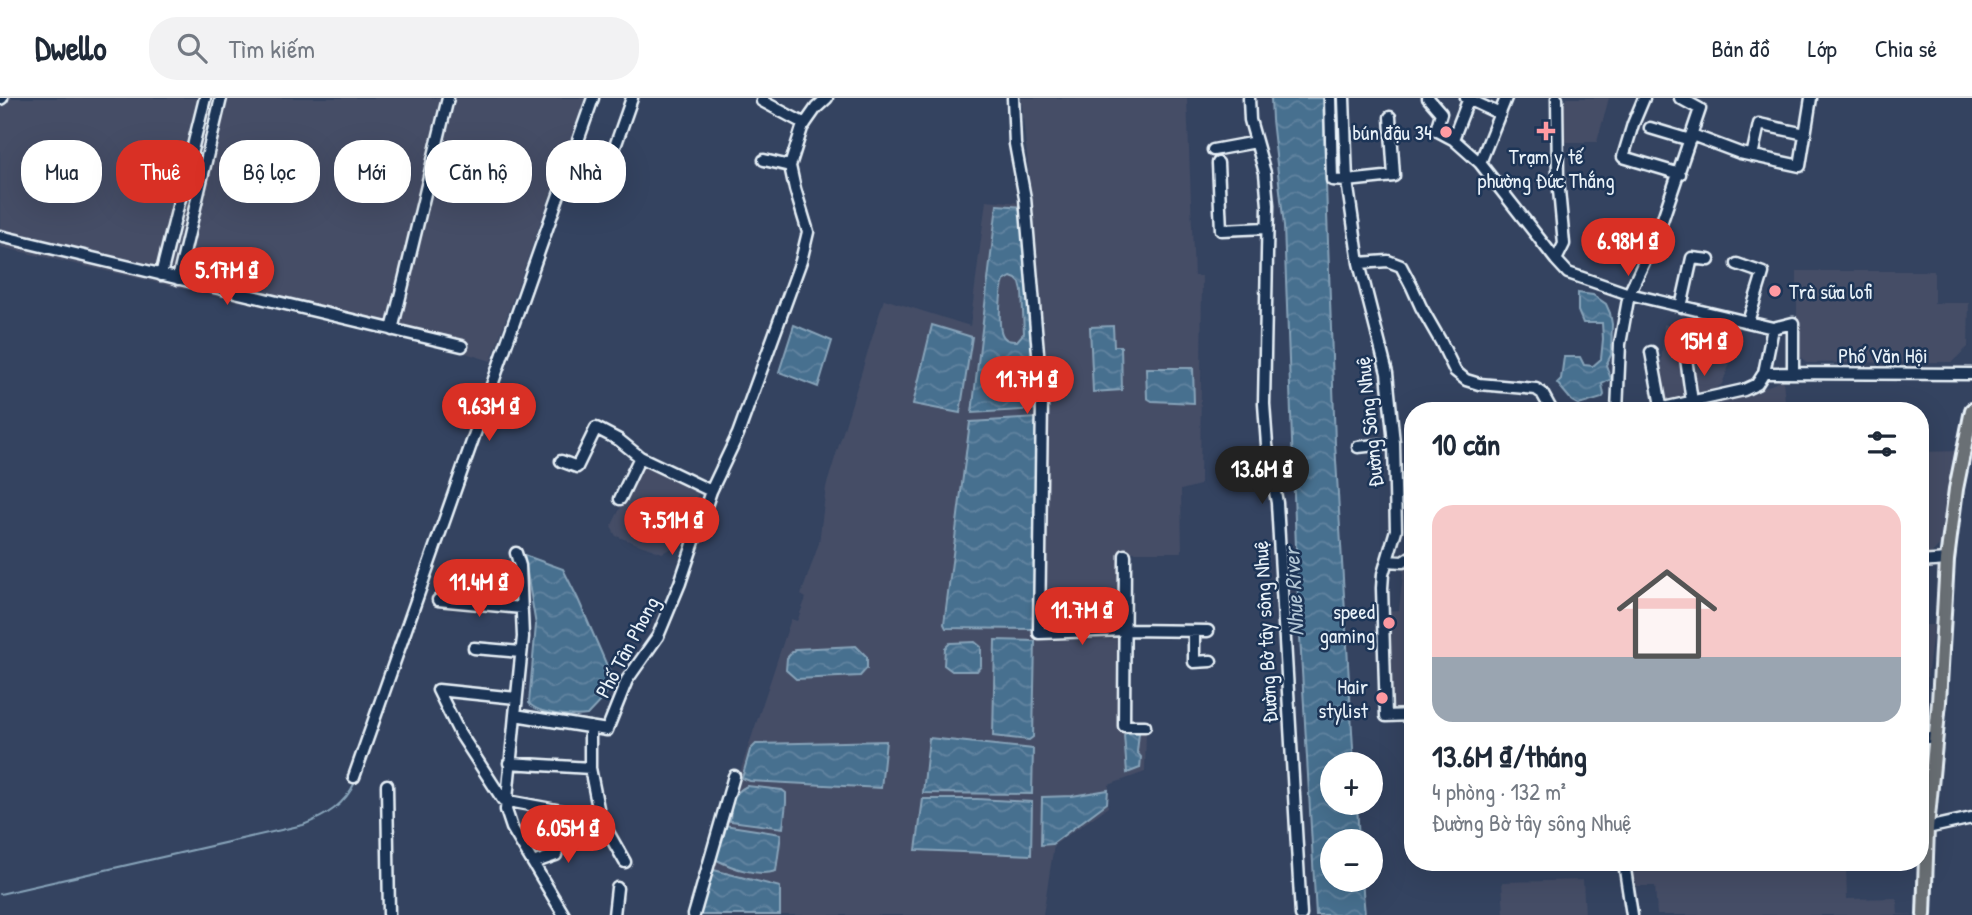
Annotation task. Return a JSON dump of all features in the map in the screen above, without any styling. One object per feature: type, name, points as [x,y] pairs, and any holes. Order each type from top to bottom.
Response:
[{"type":"main road","points":[[1929,809],[1947,560],[1956,489],[1972,410]]},
{"type":"main road","points":[[1924,915],[1926,871]]},
{"type":"street","points":[[161,275],[205,98]]},
{"type":"street","points":[[178,279],[220,98]]},
{"type":"street","points":[[392,330],[447,98]]},
{"type":"street","points":[[354,777],[593,98]]},
{"type":"street","points":[[617,140],[632,98]]},
{"type":"street","points":[[763,98],[762,101],[805,124]]},
{"type":"street","points":[[764,160],[790,166],[802,128],[827,98]]},
{"type":"street","points":[[1013,98],[1015,144],[1025,198],[1042,400],[1039,633],[1208,631]]},
{"type":"street","name":"Đường Bờ tây sông Nhuệ","points":[[1249,98],[1250,120],[1265,173],[1268,205],[1264,404],[1267,444],[1277,503],[1301,915]]},
{"type":"street","name":"Đường Sông Nhuệ","points":[[1330,98],[1332,180],[1347,181],[1360,266],[1387,373],[1395,443],[1396,530],[1382,588],[1386,716],[1404,716]]},
{"type":"street","points":[[1344,98],[1347,181],[1394,176],[1390,117]]},
{"type":"street","points":[[1427,98],[1441,113],[1437,130],[1453,139],[1480,163],[1568,273],[1629,294],[1773,328],[1793,323],[1793,373]]},
{"type":"street","points":[[1453,139],[1468,98],[1500,114]]},
{"type":"street","points":[[1480,163],[1506,98]]},
{"type":"street","points":[[1556,260],[1564,244],[1558,179],[1557,98]]},
{"type":"street","points":[[1644,98],[1623,157],[1680,174]]},
{"type":"street","points":[[1617,402],[1620,344],[1629,294],[1659,230],[1700,109],[1680,98]]},
{"type":"street","points":[[1650,128],[1800,166],[1811,98]]},
{"type":"street","points":[[1752,156],[1759,124],[1805,134]]},
{"type":"street","points":[[1213,150],[1256,142]]},
{"type":"street","points":[[1218,163],[1221,230],[1267,228]]},
{"type":"street","name":"Phố Tân Phong","points":[[590,727],[607,730],[627,680],[658,636],[680,583],[711,491],[738,434],[804,249],[808,232],[790,166]]},
{"type":"street","points":[[0,236],[462,346]]},
{"type":"street","points":[[1681,307],[1692,258],[1709,260]]},
{"type":"street","points":[[1360,266],[1388,261],[1401,266],[1455,371],[1466,380],[1536,389],[1547,402]]},
{"type":"street","points":[[1737,264],[1763,273],[1748,322]]},
{"type":"street","points":[[1686,358],[1692,402],[1744,390],[1757,384],[1764,373],[1773,328]]},
{"type":"street","points":[[1651,352],[1657,402]]},
{"type":"street","name":"Phố Văn Hội","points":[[1764,373],[1972,374]]},
{"type":"street","points":[[561,461],[577,467],[596,428],[619,440],[640,457],[711,491]]},
{"type":"street","points":[[1358,447],[1395,443]]},
{"type":"street","points":[[620,499],[640,457]]},
{"type":"street","points":[[516,553],[520,566],[523,637],[506,810],[512,828],[564,915]]},
{"type":"street","points":[[1125,555],[1124,726],[1145,726]]},
{"type":"street","points":[[1929,561],[1947,560]]},
{"type":"street","points":[[1387,561],[1404,561]]},
{"type":"street","points":[[438,600],[522,608]]},
{"type":"street","points":[[1194,631],[1194,662],[1211,661]]},
{"type":"street","points":[[474,648],[521,652]]},
{"type":"street","points":[[516,698],[438,690],[459,732],[503,800],[600,818]]},
{"type":"street","points":[[515,715],[590,727],[590,768],[600,818],[625,862]]},
{"type":"street","points":[[1929,738],[1936,738]]},
{"type":"street","points":[[509,763],[590,768]]},
{"type":"street","points":[[694,915],[734,776]]},
{"type":"street","points":[[387,785],[389,915]]},
{"type":"street","points":[[1929,828],[1972,818]]},
{"type":"street","points":[[533,863],[556,855],[563,831]]},
{"type":"street","points":[[1625,871],[1632,915]]},
{"type":"street","points":[[614,915],[617,888]]},
{"type":"shaded area","points":[[0,98],[585,98],[570,140],[546,140],[547,203],[491,361],[462,352],[0,247]]},
{"type":"shaded area","points":[[1021,98],[1187,98],[1194,276],[1202,276],[1200,485],[1181,490],[1182,552],[1123,552],[1119,730],[1146,731],[1145,772],[1109,785],[1108,807],[1054,845],[1043,915],[692,915],[791,619],[797,621],[806,598],[801,595],[819,543],[826,487],[884,299],[970,326],[986,200],[1032,204]]},
{"type":"shaded area","points":[[1567,98],[1609,98],[1597,142],[1562,142],[1562,105]]},
{"type":"shaded area","points":[[1797,271],[1934,271],[1934,303],[1969,303],[1968,347],[1952,362],[1807,363],[1797,354]]},
{"type":"shaded area","points":[[1694,312],[1741,323],[1736,348],[1722,384],[1714,391],[1702,392],[1699,396],[1665,402],[1661,365],[1664,324],[1690,328]]},
{"type":"shaded area","points":[[1783,380],[1785,402],[1718,402],[1737,399]]},
{"type":"shaded area","points":[[1958,451],[1947,537],[1931,554],[1929,554],[1929,452]]},
{"type":"shaded area","points":[[648,466],[695,485],[698,494],[672,548],[662,553],[616,536],[611,527],[640,468]]},
{"type":"shaded area","points":[[1404,565],[1404,714],[1390,713],[1385,611],[1399,610]]},
{"type":"shaded area","points":[[1929,625],[1934,625],[1929,663]]},
{"type":"shaded area","points":[[1632,871],[1846,871],[1847,899],[1897,898],[1898,914],[1920,915],[1657,915],[1655,886],[1633,886]]},
{"type":"shaded area","points":[[1583,880],[1585,915],[1504,915],[1502,882]]},
{"type":"water","points":[[1271,98],[1323,98],[1335,443],[1353,752],[1320,752],[1320,815],[1358,815],[1358,829],[1320,829],[1320,892],[1363,892],[1365,915],[1316,915],[1298,601],[1284,226]]},
{"type":"water","points":[[997,205],[1024,207],[1039,409],[972,413]],"holes":[[[1011,277],[1016,279],[1022,291],[1024,333],[1017,341],[1003,336],[1000,316],[1004,281]]]},
{"type":"water","points":[[1578,293],[1593,295],[1606,304],[1612,324],[1611,355],[1606,365],[1611,379],[1602,384],[1602,398],[1589,402],[1572,401],[1557,383],[1561,379],[1564,357],[1580,357],[1584,365],[1593,366],[1601,359],[1602,323],[1583,323],[1578,311]]},
{"type":"water","points":[[794,325],[832,341],[818,387],[779,372]]},
{"type":"water","points":[[932,325],[972,337],[960,413],[913,404]]},
{"type":"water","points":[[1113,326],[1114,346],[1121,346],[1122,390],[1093,392],[1090,327]]},
{"type":"water","points":[[1146,368],[1193,368],[1194,403],[1152,401],[1147,398]]},
{"type":"water","points":[[1038,418],[1035,629],[946,628],[944,624],[970,422]]},
{"type":"water","points":[[524,555],[563,569],[611,675],[607,692],[587,715],[547,712],[529,703],[536,625]]},
{"type":"water","points":[[995,640],[1035,641],[1033,737],[1029,740],[993,736]]},
{"type":"water","points":[[975,642],[981,647],[981,666],[977,671],[952,671],[944,665],[945,648],[950,643]]},
{"type":"water","points":[[856,646],[867,657],[867,668],[860,676],[796,679],[786,670],[787,658],[795,649]]},
{"type":"water","points":[[1127,731],[1139,733],[1137,752],[1141,757],[1140,768],[1127,773],[1124,735]]},
{"type":"water","points":[[929,738],[1033,749],[1032,794],[923,793]]},
{"type":"water","points":[[886,741],[881,788],[750,781],[742,778],[750,750],[756,744]]},
{"type":"water","points":[[747,786],[782,790],[786,793],[783,828],[730,821],[733,800],[738,792]]},
{"type":"water","points":[[1108,790],[1107,803],[1052,844],[1041,845],[1042,797],[1072,796]]},
{"type":"water","points":[[923,799],[1032,802],[1031,855],[916,850]]},
{"type":"water","points":[[724,825],[781,834],[776,871],[745,871],[715,859]]},
{"type":"water","points":[[710,869],[780,887],[780,915],[695,915]]},
{"type":"waterway","points":[[0,894],[303,825],[334,809],[346,797],[355,782]]},
{"type":"place","name":"Trạm y tế phường Đức Thắng","points":[[1546,131]]},
{"type":"place","name":"bún đậu 34","points":[[1446,132]]},
{"type":"place","name":"Trà sữa lofi","points":[[1775,291]]},
{"type":"place","name":"speed gaming","points":[[1389,623]]},
{"type":"place","name":"Hair stylist","points":[[1382,698]]},
{"type":"water label","name":"Nhue River","points":[[1293,592]]}]
